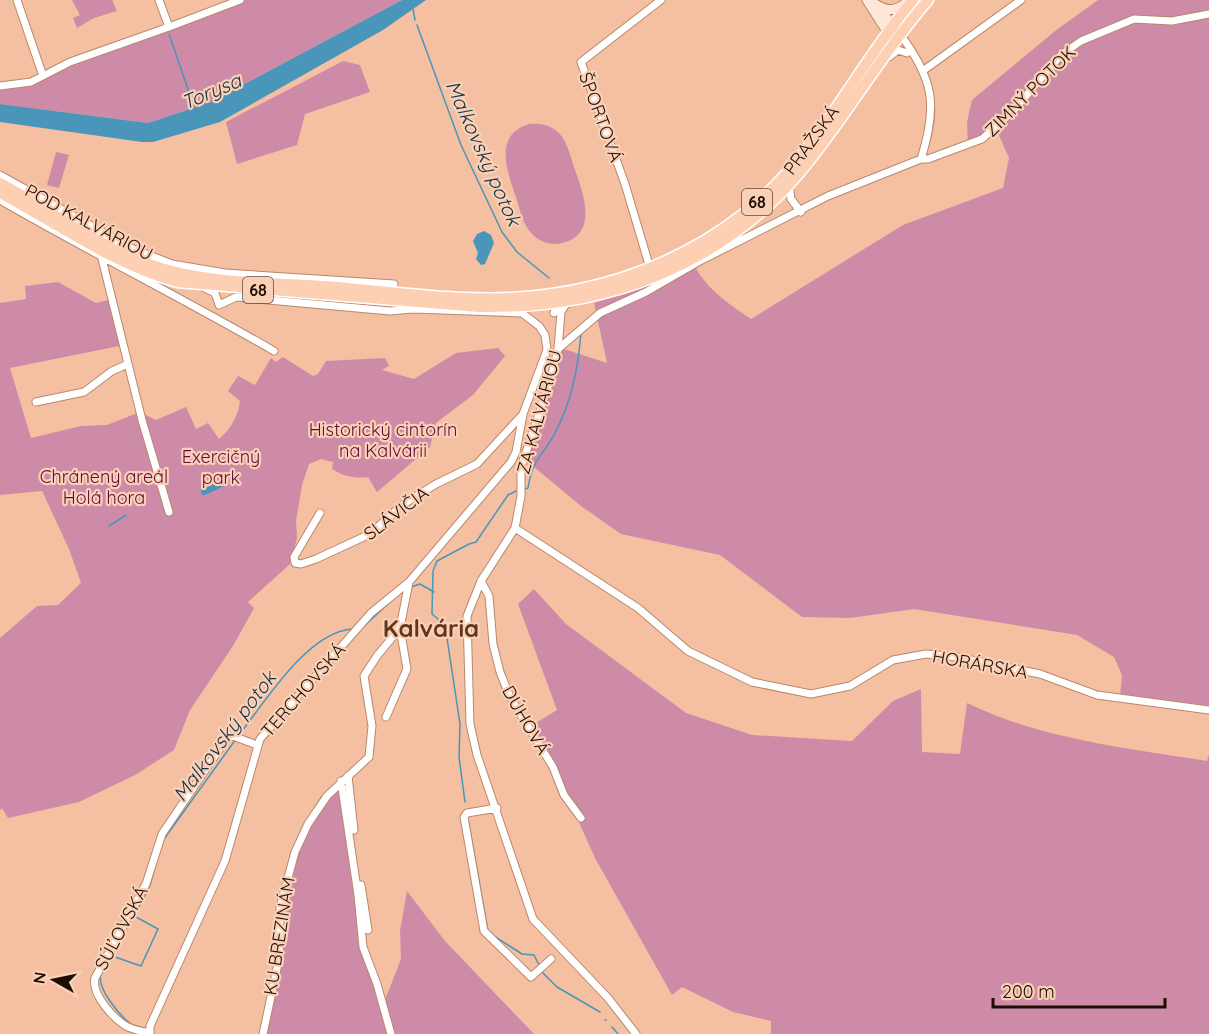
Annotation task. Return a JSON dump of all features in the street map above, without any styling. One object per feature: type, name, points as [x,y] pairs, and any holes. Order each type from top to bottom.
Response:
[{"type":"main road","name":"PRAŽSKÁ","points":[[558,310],[572,302],[619,290],[677,267],[730,236],[775,197],[789,184],[851,103],[911,0]]},
{"type":"main road","name":"PRAŽSKÁ","points":[[545,295],[580,289],[650,268],[699,245],[743,215],[771,190],[803,153],[878,45],[928,0]]},
{"type":"main road","name":"POD KALVÁRIOU","points":[[0,183],[117,249],[147,263],[221,283],[479,307],[537,306],[558,310]]},
{"type":"main road","name":"POD KALVÁRIOU","points":[[0,193],[134,267],[166,279],[199,285],[221,283],[479,298],[545,295]]},
{"type":"street","points":[[16,0],[43,76]]},
{"type":"street","points":[[159,0],[169,27]]},
{"type":"street","points":[[0,86],[26,83],[70,62],[240,0]]},
{"type":"street","name":"ŠPORTOVÁ","points":[[650,268],[624,181],[581,62],[661,0]]},
{"type":"street","points":[[871,1],[892,10],[902,7],[911,0]]},
{"type":"street","points":[[924,70],[1020,0]]},
{"type":"street","points":[[871,1],[907,53],[919,62]]},
{"type":"street","name":"ZIMNÝ POTOK","points":[[558,349],[600,313],[646,292],[698,262],[801,212],[828,196],[921,159],[928,159],[982,139],[1014,111],[1061,55],[1081,41],[1134,19],[1173,21],[1209,14]]},
{"type":"street","points":[[891,31],[919,62],[930,88],[932,109],[921,159]]},
{"type":"street","name":"PRAŽSKÁ","points":[[851,103],[893,52],[899,50],[907,53]]},
{"type":"street","name":"POD KALVÁRIOU","points":[[0,175],[131,248],[172,264],[240,274],[394,284]]},
{"type":"street","points":[[789,184],[791,199],[801,212]]},
{"type":"street","points":[[775,197],[791,199]]},
{"type":"street","name":"POD KALVÁRIOU","points":[[0,200],[102,260],[218,318],[274,351]]},
{"type":"street","points":[[102,260],[169,512]]},
{"type":"street","points":[[218,318],[221,283]]},
{"type":"street","points":[[199,285],[214,293],[219,305]]},
{"type":"street","points":[[545,295],[558,310],[567,295],[580,289]]},
{"type":"street","points":[[219,305],[237,297],[390,311],[413,309],[522,313],[539,326],[545,335],[547,350],[558,349]]},
{"type":"street","name":"ZA KALVÁRIOU","points":[[558,310],[558,349],[521,467],[521,496],[515,528],[482,581],[467,616],[471,724],[477,755],[497,808],[526,906],[533,919],[608,998],[636,1034]]},
{"type":"street","points":[[559,325],[562,335],[569,338]]},
{"type":"street","name":"SLÁVIČIA","points":[[320,513],[294,557],[295,562],[301,564],[316,559],[370,534],[402,505],[436,484],[477,464],[523,414],[547,350]]},
{"type":"street","points":[[36,402],[84,392],[112,371],[128,364]]},
{"type":"street","name":"TERCHOVSKÁ","points":[[150,1031],[225,861],[257,745],[356,629],[380,604],[408,587],[511,462],[516,452],[523,414]]},
{"type":"street","points":[[511,462],[521,467]]},
{"type":"street","name":"HORÁRSKA","points":[[515,528],[638,608],[688,651],[752,682],[811,694],[850,686],[893,660],[926,654],[957,657],[1040,674],[1097,695],[1209,710]]},
{"type":"street","points":[[510,538],[527,535]]},
{"type":"street","name":"DÚHOVÁ","points":[[482,581],[489,596],[493,644],[500,672],[510,697],[553,767],[564,795],[581,818]]},
{"type":"street","points":[[386,717],[407,669],[400,628],[408,587]]},
{"type":"street","name":"KU BREZINÁM","points":[[262,1034],[279,959],[280,908],[295,852],[308,824],[327,796],[369,757],[371,750],[370,707],[364,683],[366,670],[400,628]]},
{"type":"street","name":"SÚĽOVSKÁ","points":[[150,1031],[122,1023],[99,998],[94,989],[95,978],[146,884],[162,834],[227,738],[233,736],[257,745]]},
{"type":"street","points":[[348,776],[355,859],[366,909],[368,930]]},
{"type":"street","points":[[341,781],[358,895],[363,947],[378,984],[385,1019],[392,1034]]},
{"type":"street","points":[[497,808],[467,813],[464,817],[484,931],[531,977],[551,959]]},
{"type":"green space","points":[[72,0],[112,0],[117,11],[94,18],[77,28],[73,18],[80,15]]},
{"type":"green space","points":[[243,0],[402,0],[211,102],[148,123],[0,104],[0,83],[25,81]]},
{"type":"green space","points":[[1098,0],[1209,0],[1209,711],[1120,697],[1122,675],[1114,657],[1077,635],[914,609],[850,618],[802,617],[720,555],[621,534],[581,506],[528,462],[558,347],[607,363],[594,303],[638,288],[692,261],[710,287],[751,319],[903,225],[1003,188],[1009,158],[994,124],[968,145],[967,122],[972,100],[1055,31]]},
{"type":"green space","points":[[343,61],[360,65],[370,92],[305,114],[297,145],[237,164],[226,122]]},
{"type":"green space","points":[[529,124],[545,125],[559,133],[567,146],[582,190],[584,223],[580,232],[573,239],[562,243],[546,243],[535,237],[529,230],[522,217],[509,176],[507,145],[511,136],[518,129]]},
{"type":"green space","points":[[56,152],[69,155],[59,188],[47,185]]},
{"type":"green space","points":[[58,282],[96,303],[112,299],[124,345],[10,368],[31,438],[81,426],[107,425],[140,412],[156,420],[186,407],[196,429],[208,423],[219,439],[227,431],[238,412],[240,401],[228,391],[238,376],[255,385],[271,358],[276,362],[283,357],[313,376],[318,374],[326,361],[385,358],[389,366],[382,370],[414,379],[456,353],[498,348],[505,356],[473,395],[436,423],[430,447],[377,492],[368,477],[354,477],[340,473],[332,469],[333,462],[321,459],[309,464],[302,485],[296,521],[297,538],[290,564],[248,602],[254,608],[233,646],[190,710],[174,750],[135,775],[79,802],[8,818],[2,808],[0,810],[0,638],[37,606],[58,605],[81,583],[69,549],[42,491],[0,495],[0,303],[26,299],[25,286]]},
{"type":"green space","points":[[534,589],[566,624],[686,713],[752,735],[852,741],[893,701],[921,689],[922,752],[960,754],[967,703],[1024,725],[1084,741],[1207,761],[1209,754],[1209,1034],[771,1034],[771,1021],[733,1012],[682,987],[672,995],[595,858],[546,749],[529,727],[557,710],[518,604]]},
{"type":"green space","points":[[340,785],[365,947],[385,1000],[401,959],[400,931],[407,891],[445,941],[534,1034],[262,1034],[277,985],[284,888],[301,829],[321,796]]},
{"type":"water","points":[[402,0],[426,0],[383,30],[220,122],[153,142],[142,142],[0,122],[0,104],[148,123],[211,102]]},
{"type":"water","points":[[484,231],[491,235],[494,243],[485,264],[481,265],[476,259],[478,253],[473,241],[477,234]]},
{"type":"waterway","name":"Malkovský potok","points":[[413,9],[415,20]]},
{"type":"waterway","name":"Malkovský potok","points":[[417,25],[461,145],[502,232],[517,252],[549,278]]},
{"type":"waterway","name":"Torysa","points":[[169,34],[191,98]]},
{"type":"waterway","name":"Torysa","points":[[192,101],[195,109]]},
{"type":"waterway","name":"Malkovský potok","points":[[525,489],[528,488],[533,469],[551,440],[566,408],[576,371],[581,333]]},
{"type":"waterway","points":[[204,492],[224,483]]},
{"type":"waterway","points":[[465,802],[459,757],[460,724],[447,638],[444,624],[432,614],[433,571],[437,561],[476,542],[508,495],[516,491]]},
{"type":"waterway","points":[[109,526],[126,515]]},
{"type":"waterway","name":"Malkovský potok","points":[[411,587],[420,584],[434,592]]},
{"type":"waterway","name":"Malkovský potok","points":[[361,629],[390,602]]},
{"type":"waterway","name":"Malkovský potok","points":[[239,735],[275,687],[304,655],[336,633],[353,629]]},
{"type":"waterway","name":"Malkovský potok","points":[[164,839],[236,739]]},
{"type":"waterway","points":[[468,820],[488,931]]},
{"type":"waterway","name":"Malkovský potok","points":[[105,966],[112,956],[141,966],[158,929],[136,917],[136,913],[150,885],[155,867]]},
{"type":"waterway","points":[[494,936],[522,954],[534,955],[539,965]]},
{"type":"waterway","points":[[542,972],[557,987],[600,1012]]},
{"type":"waterway","name":"Malkovský potok","points":[[101,973],[100,979],[105,994],[132,1025]]},
{"type":"waterway","points":[[612,1027],[618,1034]]},
{"type":"district","name":"Kalvária","points":[[431,628]]},
{"type":"park label","name":"Historický cintorín na Kalvárii","points":[[383,439]]},
{"type":"park label","name":"Exercičný park","points":[[221,466]]},
{"type":"park label","name":"Chránený areál Holá hora","points":[[104,486]]}]
